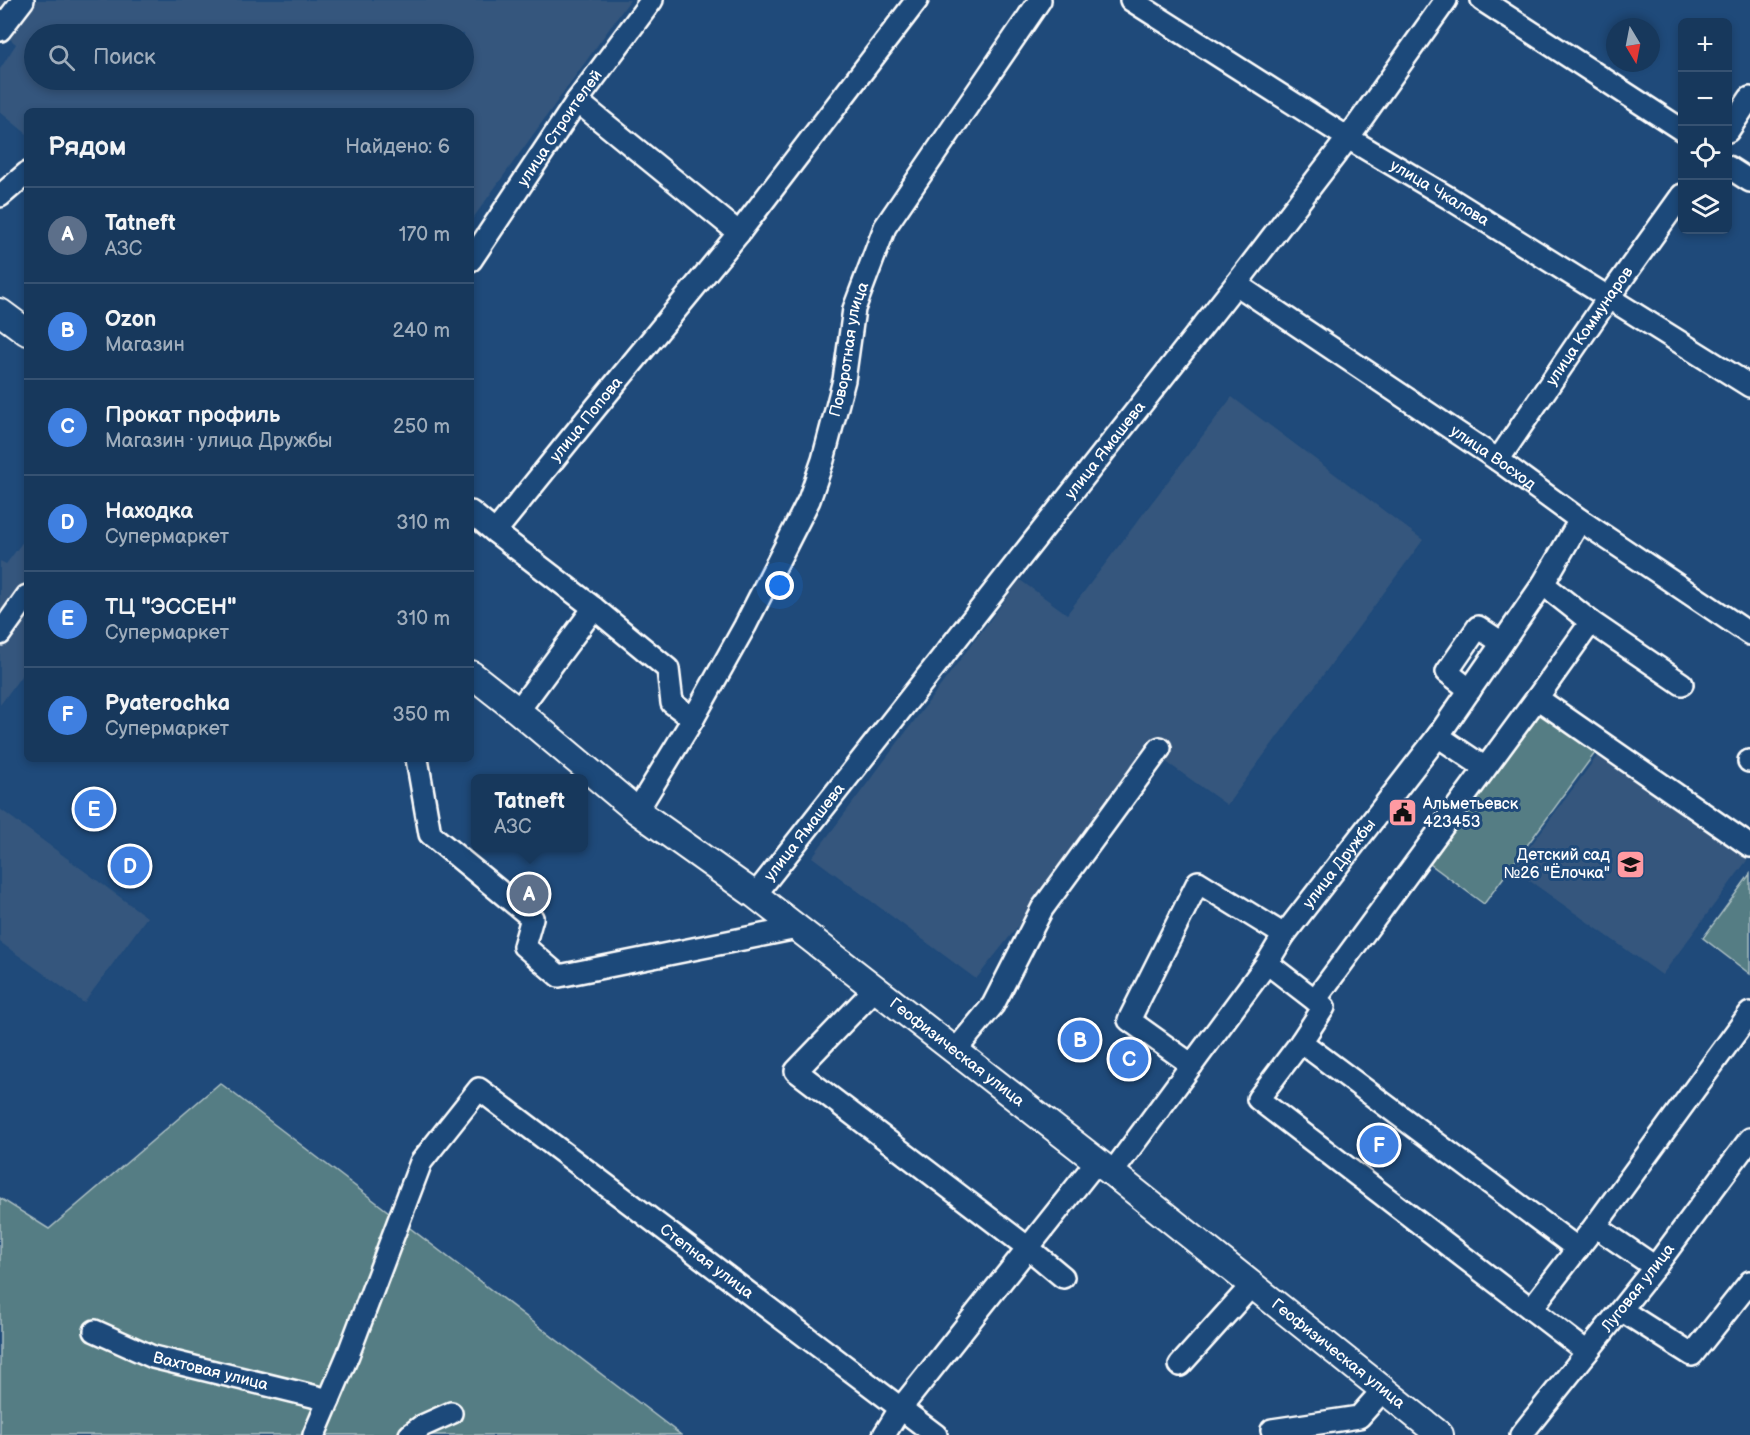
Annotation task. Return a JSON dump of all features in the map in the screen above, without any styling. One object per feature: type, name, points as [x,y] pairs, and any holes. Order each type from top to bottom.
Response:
[{"type":"main road","points":[[2,316],[24,330]]},
{"type":"main road","name":"Геофизическая улица","points":[[474,677],[638,811],[755,895],[1105,1167],[1440,1435]]},
{"type":"street","points":[[0,30],[23,0]]},
{"type":"street","name":"улица Строителей","points":[[474,256],[577,101],[652,0]]},
{"type":"street","name":"улица Попова","points":[[495,532],[740,233],[916,0]]},
{"type":"street","name":"Поворотная улица","points":[[693,719],[745,626],[809,500],[823,460],[844,380],[854,309],[885,227],[1040,0]]},
{"type":"street","name":"улица Чкалова","points":[[1131,0],[1348,138],[1449,198],[1750,386]]},
{"type":"street","name":"улица Ямашева","points":[[755,895],[1236,284],[1348,138],[1446,0]]},
{"type":"street","points":[[1482,0],[1678,127]]},
{"type":"street","points":[[1731,126],[1750,98]]},
{"type":"street","points":[[577,101],[740,233]]},
{"type":"street","points":[[1732,170],[1750,181]]},
{"type":"street","points":[[0,196],[24,176]]},
{"type":"street","name":"улица Коммунаров","points":[[1498,460],[1608,297],[1678,202]]},
{"type":"street","name":"улица Восход","points":[[1236,284],[1498,460],[1580,520],[1749,632]]},
{"type":"street","points":[[474,514],[668,669],[672,703],[693,719],[638,811]]},
{"type":"street","name":"улица Дружбы","points":[[884,1435],[900,1409],[1027,1247],[1105,1167],[1192,1065],[1267,963],[1284,935],[1438,736],[1543,584],[1580,520]]},
{"type":"street","points":[[1543,584],[1591,622],[1682,684]]},
{"type":"street","points":[[0,634],[24,600]]},
{"type":"street","points":[[518,711],[594,608]]},
{"type":"street","points":[[1315,1000],[1591,622]]},
{"type":"street","points":[[1470,690],[1447,672],[1478,627],[1502,643]]},
{"type":"street","points":[[1537,698],[1750,846]]},
{"type":"street","points":[[1438,736],[1485,768]]},
{"type":"street","points":[[955,1051],[993,1005],[1042,909],[1160,748]]},
{"type":"street","points":[[418,762],[430,834],[532,918],[524,946],[559,976],[797,928]]},
{"type":"street","points":[[1192,1065],[1129,1020],[1198,882],[1284,935]]},
{"type":"street","points":[[1267,963],[1324,1007],[1258,1099],[1587,1352]]},
{"type":"street","points":[[875,988],[796,1071],[1063,1277]]},
{"type":"street","points":[[1531,1309],[1578,1249],[1750,1013]]},
{"type":"street","points":[[1301,1042],[1578,1249]]},
{"type":"street","name":"Степная улица","points":[[329,1400],[421,1162],[478,1089],[936,1435]]},
{"type":"street","name":"Луговая улица","points":[[1521,1435],[1655,1267],[1750,1139]]},
{"type":"street","points":[[1595,1226],[1655,1267]]},
{"type":"street","points":[[1621,1310],[1692,1355],[1750,1282]]},
{"type":"street","points":[[1180,1365],[1252,1285]]},
{"type":"street","name":"Вахтовая улица","points":[[95,1331],[153,1357],[329,1400]]},
{"type":"street","points":[[1272,1430],[1355,1426],[1383,1390]]},
{"type":"street","points":[[314,1435],[329,1400]]},
{"type":"street","points":[[410,1435],[422,1426],[451,1413]]},
{"type":"shaded area","points":[[0,0],[630,0],[474,217],[474,108],[24,108],[24,132],[0,112],[0,69],[16,44],[0,31]]},
{"type":"shaded area","points":[[1232,397],[1423,540],[1227,805],[1155,754],[976,979],[812,857],[1020,580],[1067,614]]},
{"type":"shaded area","points":[[24,540],[24,672],[0,705],[0,561],[6,564]]},
{"type":"shaded area","name":"Детский сад №26 \"Ёлочка\"","points":[[1598,755],[1748,859],[1662,975],[1513,869]]},
{"type":"shaded area","points":[[0,809],[147,917],[84,1003],[0,942]]},
{"type":"green space","points":[[1541,713],[1595,753],[1484,904],[1430,864]]},
{"type":"green space","points":[[1750,874],[1750,974],[1703,938]]},
{"type":"green space","points":[[220,1083],[681,1435],[0,1435],[0,1198],[49,1229]]},
{"type":"place","name":"ТЦ \"ЭССЕН\"","points":[[94,809]]},
{"type":"place","name":"Альметьевск 423453","points":[[1402,813]]},
{"type":"place","name":"Детский сад №26 \"Ёлочка\"","points":[[1631,864]]},
{"type":"place","name":"Находка","points":[[130,866]]},
{"type":"place","name":"Tatneft","points":[[529,894]]},
{"type":"place","name":"Ozon","points":[[1080,1040]]},
{"type":"place","name":"Прокат профиль","points":[[1129,1059]]},
{"type":"place","name":"Pyaterochka","points":[[1379,1145]]}]
